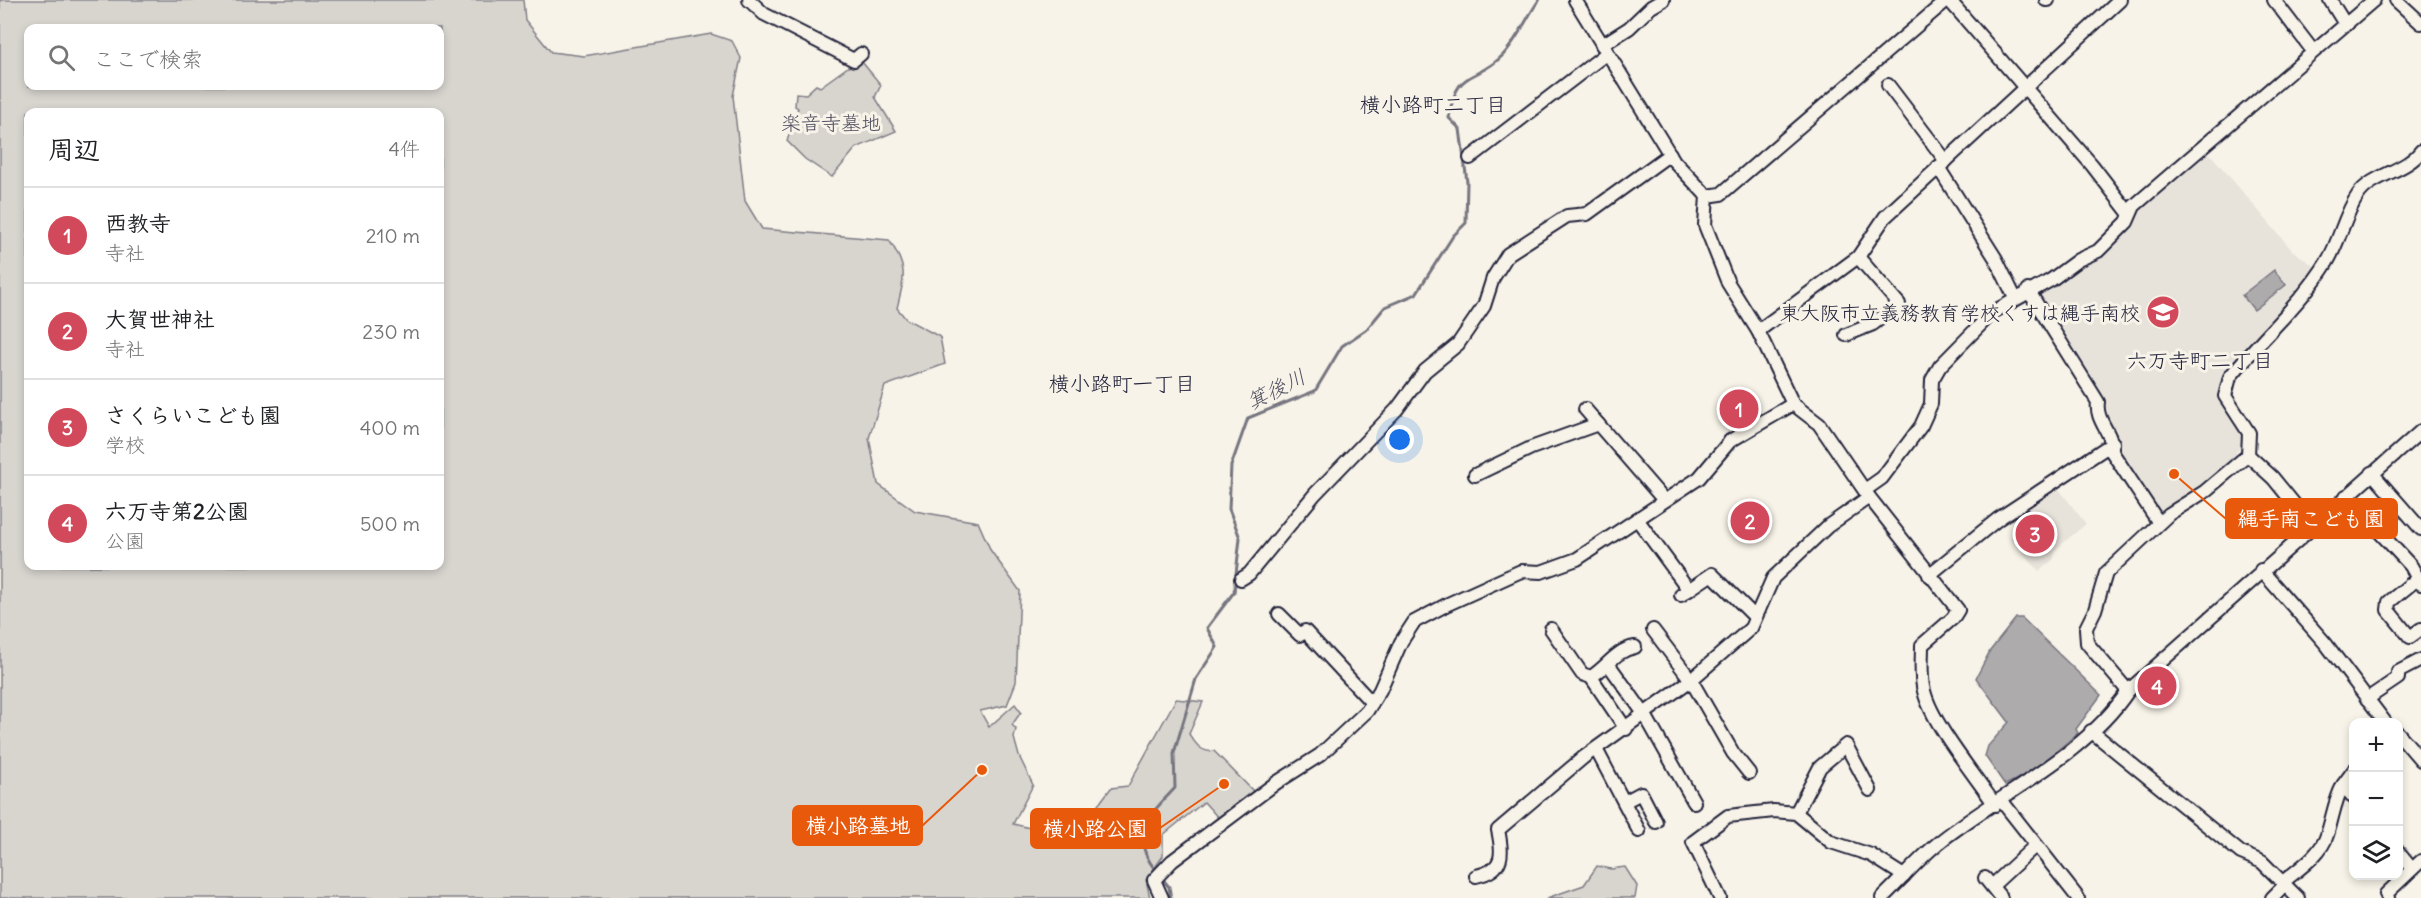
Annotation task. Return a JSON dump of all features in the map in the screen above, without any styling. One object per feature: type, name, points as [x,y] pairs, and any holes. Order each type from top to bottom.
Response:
[{"type":"street","points":[[749,0],[764,14],[854,60],[861,54]]},
{"type":"street","points":[[1575,0],[1674,161],[1707,196],[1705,225],[1728,283],[1758,331],[1792,404],[1819,424],[1867,494],[1958,610],[1953,618],[1922,645],[1924,694],[1937,719],[1998,802],[2078,898]]},
{"type":"street","points":[[1470,158],[1605,49],[1651,7],[1663,0]]},
{"type":"street","points":[[1707,196],[1720,194],[1948,0],[2026,87],[2129,213]]},
{"type":"street","points":[[2274,0],[2313,51]]},
{"type":"street","points":[[2330,0],[2345,24]]},
{"type":"street","points":[[1476,876],[1487,874],[1499,864],[1503,850],[1498,830],[1596,749],[1691,680],[1751,627],[1773,578],[1882,478],[1921,426],[1931,404],[1932,380],[1941,366],[1993,312],[2028,290],[2050,280],[2078,260],[2098,251],[2127,222],[2129,213],[2374,0]]},
{"type":"street","points":[[2396,0],[2421,23]]},
{"type":"street","points":[[1758,331],[1858,257],[1881,221],[2114,2]]},
{"type":"street","points":[[1888,85],[1942,164],[1996,259],[2015,298]]},
{"type":"street","points":[[2128,691],[2087,643],[2086,628],[2095,610],[2106,573],[2159,523],[2204,492],[2248,455],[2249,433],[2225,396],[2230,377],[2310,286],[2328,260],[2358,194],[2370,183],[2396,170],[2421,151]]},
{"type":"street","points":[[1241,579],[1249,574],[1315,494],[1396,409],[1425,371],[1458,344],[1484,306],[1493,278],[1508,254],[1567,216],[1587,214],[1670,154]]},
{"type":"street","points":[[1846,335],[1873,324],[1899,304],[1858,257]]},
{"type":"street","points":[[2028,290],[2098,402],[2096,413],[2113,443],[2112,452],[2159,523]]},
{"type":"street","points":[[1162,898],[1155,879],[1172,861],[1276,783],[1320,755],[1372,703],[1401,642],[1414,622],[1521,571],[1541,572],[1577,559],[1663,499],[1699,478],[1730,441],[1792,404]]},
{"type":"street","points":[[1585,409],[1663,499]]},
{"type":"street","points":[[1474,475],[1531,448],[1598,424]]},
{"type":"street","points":[[1889,896],[1904,876],[1941,841],[1998,802],[2091,731],[2128,691],[2261,570],[2421,431]]},
{"type":"street","points":[[1929,575],[1998,519],[2113,443]]},
{"type":"street","points":[[2248,455],[2273,478],[2312,526]]},
{"type":"street","points":[[2372,473],[2421,529]]},
{"type":"street","points":[[2346,496],[2411,566],[2419,581],[2389,602],[2388,610],[2410,637],[2421,629]]},
{"type":"street","points":[[1637,519],[1685,593],[1712,574],[1755,617]]},
{"type":"street","points":[[2261,570],[2326,644],[2381,718]]},
{"type":"street","points":[[1280,614],[1300,636],[1305,631],[1372,703]]},
{"type":"street","points":[[1551,629],[1582,674],[1591,677],[1626,729]]},
{"type":"street","points":[[1653,630],[1691,680],[1733,753],[1749,773]]},
{"type":"street","points":[[1591,677],[1609,665],[1624,649],[1635,647]]},
{"type":"street","points":[[2367,699],[2397,678],[2398,672],[2421,660]]},
{"type":"street","points":[[1609,665],[1645,715],[1694,802]]},
{"type":"street","points":[[2091,731],[2241,853],[2262,862],[2298,898]]},
{"type":"street","points":[[2403,736],[2417,746],[2421,760]]},
{"type":"street","points":[[1796,813],[1820,767],[1846,745],[1870,790]]},
{"type":"street","points":[[1596,749],[1639,831]]},
{"type":"street","points":[[2272,898],[2318,851],[2327,836],[2335,801],[2353,772]]},
{"type":"street","points":[[2343,785],[2349,792]]},
{"type":"street","points":[[1624,802],[1641,793],[1656,822]]},
{"type":"street","points":[[1720,898],[1693,842],[1728,816],[1774,811],[1796,813],[1831,842],[1871,855],[1904,876]]},
{"type":"street","points":[[2001,898],[1989,882],[2036,845]]},
{"type":"street","points":[[2388,898],[2386,894],[2417,865],[2403,855]]},
{"type":"shaded area","name":"東大阪市立義務教育学校くすは縄手南校","points":[[2206,149],[2292,250],[2318,269],[2232,363],[2216,394],[2245,431],[2246,444],[2236,452],[2238,456],[2198,492],[2159,514],[2116,453],[2123,447],[2113,435],[2102,414],[2104,402],[2036,293],[2081,262],[2138,207]]},
{"type":"shaded area","points":[[2274,270],[2286,285],[2254,310],[2242,295]]},
{"type":"shaded area","points":[[2055,484],[2086,524],[2056,549],[2053,560],[2039,571],[2010,539],[2020,530],[2009,519]]},
{"type":"shaded area","points":[[2016,618],[2022,618],[2101,695],[2076,729],[2078,733],[2033,771],[2005,785],[1985,756],[1988,746],[2009,722],[1976,678],[1990,651]]},
{"type":"green space","points":[[0,0],[523,0],[525,20],[551,52],[584,56],[711,34],[732,41],[741,58],[733,96],[745,201],[762,229],[889,240],[899,258],[903,272],[897,308],[906,319],[940,337],[945,364],[885,386],[869,438],[878,484],[915,511],[978,522],[991,551],[1020,591],[1016,682],[1007,705],[980,711],[989,727],[1015,704],[1021,712],[1012,725],[1016,729],[1014,738],[1019,756],[1033,785],[1013,824],[1051,833],[1070,842],[1111,788],[1128,786],[1176,699],[1203,702],[1189,734],[1202,749],[1214,751],[1255,793],[1221,821],[1204,802],[1163,835],[1163,856],[1146,880],[1150,898],[0,898]]},
{"type":"green space","name":"楽音寺墓地","points":[[862,62],[881,85],[875,97],[896,131],[856,148],[832,177],[805,159],[787,141],[798,108],[795,106],[796,93],[806,94],[816,85],[820,87],[848,67]]},
{"type":"green space","points":[[1597,866],[1611,869],[1625,867],[1637,886],[1635,898],[1547,898],[1584,885]]},
{"type":"waterway","name":"箕後川","points":[[1156,871],[1147,858],[1142,836],[1150,817],[1175,788],[1174,753],[1196,679],[1217,647],[1207,628],[1234,592],[1240,538],[1229,509],[1231,466],[1248,418],[1315,391],[1342,346],[1367,329],[1385,307],[1416,294],[1453,236],[1466,223],[1467,182],[1460,129],[1449,118],[1452,102],[1462,83],[1494,64],[1503,55],[1539,0]]},
{"type":"waterway","name":"箕後川","points":[[1162,878],[1169,887],[1171,898]]},
{"type":"place","name":"東大阪市立義務教育学校くすは縄手南校","points":[[2163,312]]},
{"type":"place","name":"西教寺","points":[[1739,409]]},
{"type":"place","name":"縄手南こども園","points":[[2174,474]]},
{"type":"place","name":"大賀世神社","points":[[1750,521]]},
{"type":"place","name":"さくらいこども園","points":[[2035,534]]},
{"type":"place","name":"六万寺第2公園","points":[[2157,686]]},
{"type":"place","name":"横小路墓地","points":[[982,770]]},
{"type":"place","name":"横小路公園","points":[[1224,784]]},
{"type":"district","name":"横小路町二丁目","points":[[1433,104]]},
{"type":"district","name":"六万寺町二丁目","points":[[2200,360]]},
{"type":"district","name":"横小路町一丁目","points":[[1122,383]]}]
